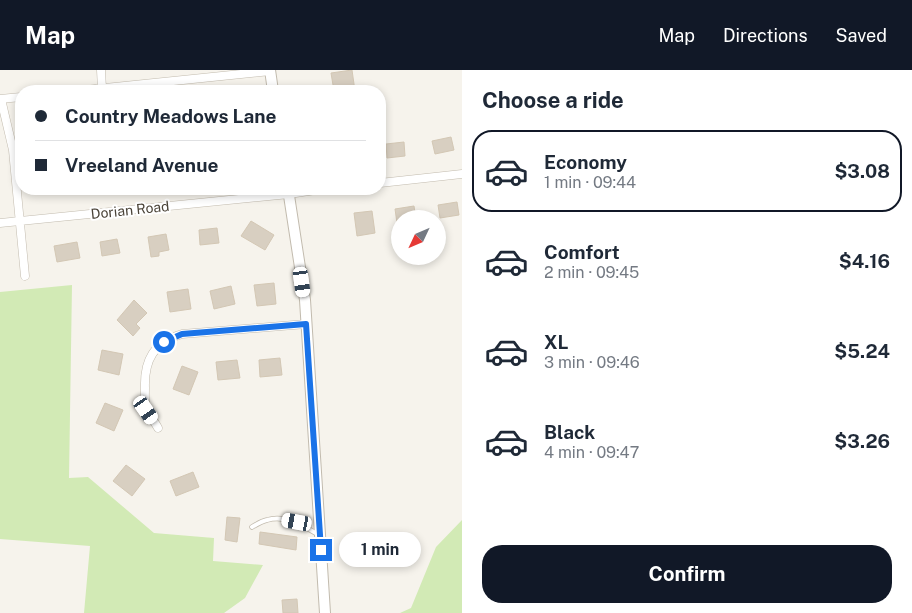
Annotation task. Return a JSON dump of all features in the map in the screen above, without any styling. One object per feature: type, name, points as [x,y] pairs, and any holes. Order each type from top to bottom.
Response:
[{"type":"street","points":[[101,70],[102,85]]},
{"type":"street","points":[[137,85],[270,70],[272,85]]},
{"type":"street","points":[[15,98],[0,99],[13,150],[15,170]]},
{"type":"street","points":[[386,182],[462,174]]},
{"type":"street","points":[[18,195],[25,276]]},
{"type":"street","name":"Dorian Road","points":[[0,222],[252,195]]},
{"type":"street","points":[[290,195],[305,300],[325,613]]},
{"type":"street","points":[[158,428],[146,410],[144,382],[150,356],[164,342],[182,334],[306,324]]},
{"type":"lane","points":[[252,527],[268,519],[280,519],[297,522],[321,536]]},
{"type":"green space","points":[[72,285],[69,478],[88,477],[154,533],[214,538],[213,561],[263,565],[245,598],[224,613],[84,613],[90,546],[0,539],[0,292]]},
{"type":"green space","points":[[462,520],[462,613],[400,613],[411,608],[436,547]]},
{"type":"building","points":[[352,70],[354,85],[333,85],[331,73]]},
{"type":"building","points":[[451,137],[454,150],[435,154],[432,141]]},
{"type":"building","points":[[404,142],[405,156],[387,158],[386,144]]},
{"type":"building","points":[[457,202],[459,215],[446,217],[446,210],[439,210],[438,205]]},
{"type":"building","points":[[414,206],[415,210],[395,210]]},
{"type":"building","points":[[372,211],[375,233],[357,236],[354,213]]},
{"type":"building","points":[[251,221],[274,235],[265,250],[241,236]]},
{"type":"building","points":[[217,228],[219,243],[200,245],[199,230]]},
{"type":"building","points":[[166,234],[169,250],[159,252],[159,256],[151,257],[148,237]]},
{"type":"building","points":[[117,239],[120,253],[102,256],[100,242]]},
{"type":"building","points":[[77,242],[80,258],[57,262],[54,246]]},
{"type":"building","points":[[274,283],[276,304],[257,306],[254,285]]},
{"type":"building","points":[[231,286],[235,304],[214,309],[210,291]]},
{"type":"building","points":[[188,289],[191,309],[170,312],[167,292]]},
{"type":"building","points":[[134,300],[147,313],[136,324],[140,328],[133,336],[117,320]]},
{"type":"building","points":[[102,350],[123,354],[119,375],[98,370]]},
{"type":"building","points":[[280,358],[282,375],[260,377],[259,360]]},
{"type":"building","points":[[237,360],[240,378],[218,380],[216,362]]},
{"type":"building","points":[[182,366],[198,372],[189,395],[173,389]]},
{"type":"building","points":[[105,403],[123,410],[114,431],[96,423]]},
{"type":"building","points":[[126,465],[145,479],[132,496],[113,481]]},
{"type":"building","points":[[193,472],[199,487],[176,496],[170,481]]},
{"type":"building","points":[[227,517],[240,518],[237,542],[225,540]]},
{"type":"building","points":[[260,532],[297,537],[296,550],[259,544]]},
{"type":"building","points":[[297,599],[298,613],[283,613],[282,600]]},
{"type":"route","points":[[164,342],[182,334],[306,324],[321,550]]}]
